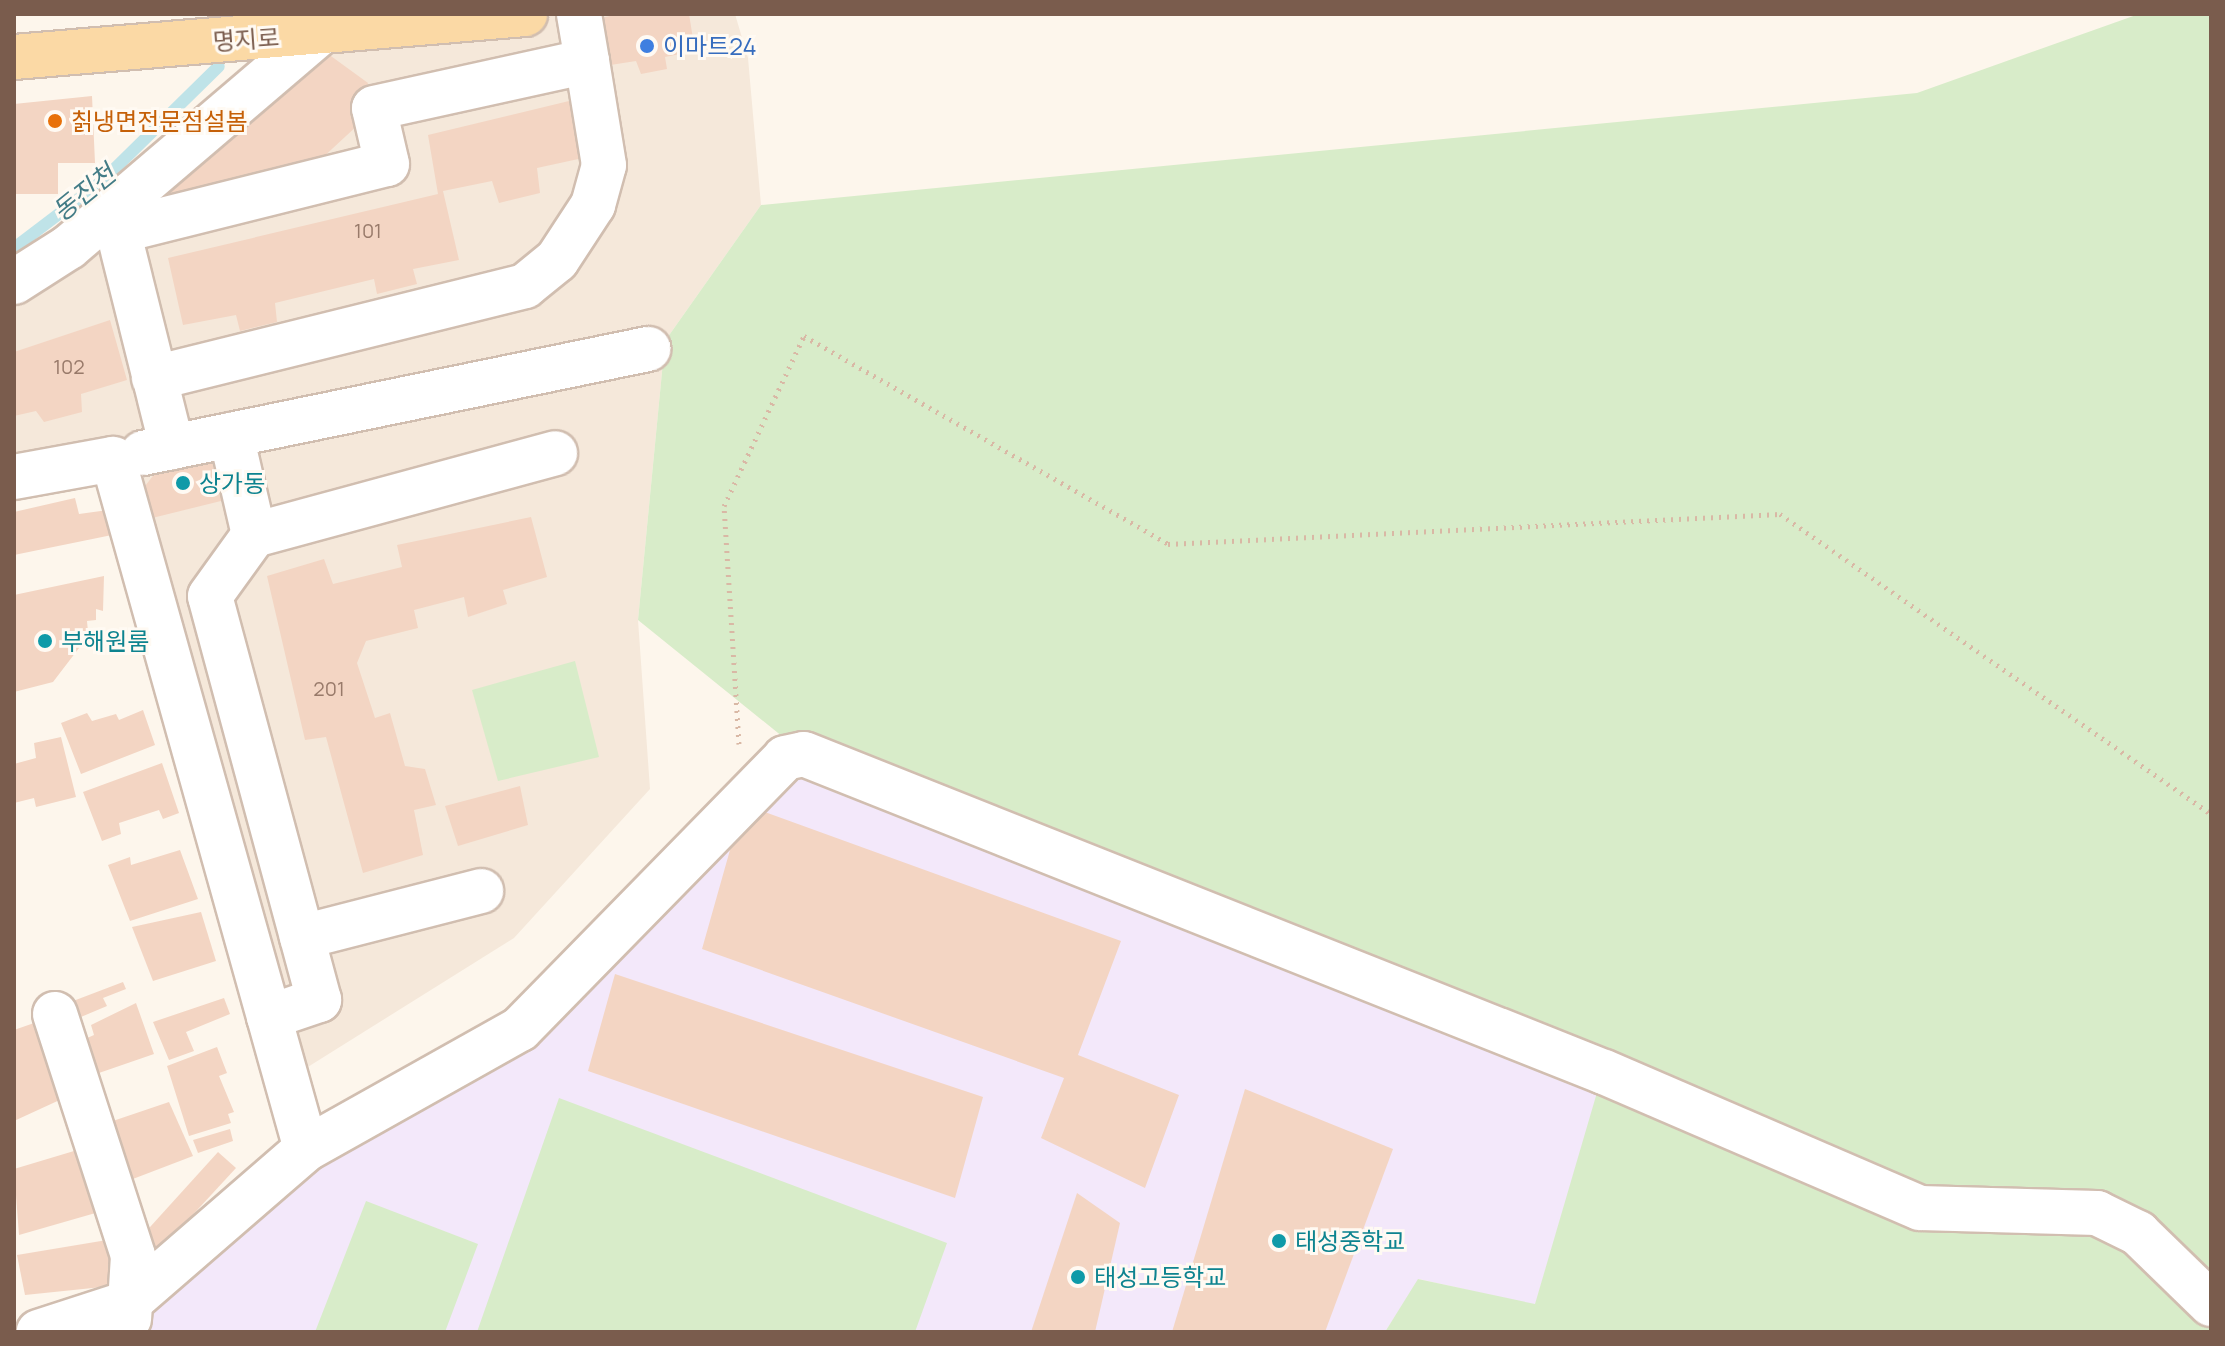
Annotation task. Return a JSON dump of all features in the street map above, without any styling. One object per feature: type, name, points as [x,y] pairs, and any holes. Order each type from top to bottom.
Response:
[{"type":"main road","name":"명지로","points":[[14,57],[318,34],[426,20],[525,14]]},
{"type":"street","points":[[154,378],[525,286],[557,260],[593,205],[604,165],[579,14]]},
{"type":"street","points":[[14,282],[69,247],[318,34]]},
{"type":"street","points":[[172,447],[118,231],[387,164],[374,108],[587,61]]},
{"type":"street","points":[[14,477],[648,349]]},
{"type":"street","points":[[231,435],[254,535]]},
{"type":"street","points":[[269,1017],[319,1000],[210,596],[254,535],[555,453]]},
{"type":"street","points":[[113,459],[306,1149]]},
{"type":"street","points":[[39,1332],[128,1318],[306,1149],[520,1029],[785,758],[804,754],[1604,1072],[1920,1208],[2097,1213],[2138,1233],[2211,1304]]},
{"type":"street","points":[[302,937],[481,891]]},
{"type":"street","points":[[55,1014],[133,1256],[128,1318]]},
{"type":"path","points":[[743,804],[724,506],[804,336],[1168,544],[1780,514],[2211,814]]},
{"type":"shaded area","points":[[525,14],[735,14],[748,58],[761,205],[665,341],[638,620],[650,789],[514,938],[287,1080],[113,460],[14,477],[14,282],[318,34]]},
{"type":"shaded area","points":[[804,754],[1604,1072],[1535,1305],[1419,1279],[1385,1332],[142,1332],[128,1303],[306,1149],[520,1029]]},
{"type":"green space","points":[[2139,14],[2211,14],[2211,1332],[1385,1332],[1418,1279],[1535,1304],[1603,1072],[804,754],[638,620],[665,341],[761,205],[1917,93]]},
{"type":"green space","points":[[575,661],[599,757],[498,781],[472,690]]},
{"type":"green space","points":[[559,1098],[947,1243],[915,1332],[477,1332]]},
{"type":"green space","points":[[366,1201],[478,1244],[445,1332],[315,1332]]},
{"type":"building","points":[[619,14],[689,14],[695,51],[665,57],[667,69],[641,74],[636,61],[604,66],[596,19]]},
{"type":"building","points":[[324,51],[368,83],[359,124],[306,173],[145,208]]},
{"type":"building","points":[[92,96],[95,163],[58,163],[58,194],[14,194],[14,104]]},
{"type":"building","points":[[569,101],[583,158],[537,168],[540,193],[499,203],[492,181],[443,191],[459,260],[413,269],[417,284],[377,294],[374,279],[275,303],[277,322],[240,331],[236,315],[183,325],[168,258],[438,194],[428,135]]},
{"type":"building","points":[[110,320],[127,380],[81,394],[82,412],[44,422],[36,411],[14,416],[14,352]]},
{"type":"building","name":"상가동","points":[[209,454],[225,500],[140,521],[135,499],[159,468]]},
{"type":"building","points":[[75,498],[79,514],[108,510],[112,535],[14,555],[14,512]]},
{"type":"building","points":[[531,517],[547,577],[503,590],[507,604],[468,617],[464,597],[414,610],[418,628],[366,641],[357,663],[375,718],[390,713],[405,766],[425,769],[436,805],[414,810],[423,855],[363,873],[326,737],[305,740],[267,576],[324,559],[333,584],[402,567],[397,545]]},
{"type":"building","name":"부해원룸","points":[[104,576],[103,611],[96,609],[96,620],[87,621],[88,632],[73,633],[79,648],[53,682],[14,692],[14,595]]},
{"type":"building","points":[[143,710],[155,745],[81,774],[61,723],[87,713],[92,721],[116,714],[119,720]]},
{"type":"building","points":[[61,737],[76,797],[36,807],[34,798],[14,803],[14,764],[36,758],[34,743]]},
{"type":"building","points":[[162,763],[179,813],[163,819],[159,810],[119,823],[121,834],[102,841],[83,792]]},
{"type":"building","points":[[520,786],[528,825],[458,846],[445,806]]},
{"type":"building","points":[[743,804],[1121,941],[1078,1055],[1179,1095],[1145,1188],[1041,1138],[1064,1078],[702,949]]},
{"type":"building","points":[[180,850],[198,899],[130,921],[108,865],[130,857],[131,865]]},
{"type":"building","points":[[201,912],[216,961],[153,981],[132,927]]},
{"type":"building","points":[[615,974],[983,1097],[955,1198],[588,1071]]},
{"type":"building","points":[[123,982],[126,989],[103,998],[107,1006],[69,1022],[60,1006]]},
{"type":"building","points":[[224,998],[230,1014],[186,1032],[194,1051],[169,1060],[153,1022]]},
{"type":"building","points":[[136,1003],[154,1054],[96,1074],[85,1039],[94,1035],[91,1025]]},
{"type":"building","points":[[37,1022],[64,1098],[14,1121],[14,1030]]},
{"type":"building","points":[[217,1047],[227,1073],[219,1076],[234,1112],[228,1114],[231,1123],[189,1136],[167,1066]]},
{"type":"building","name":"태성중학교","points":[[1245,1089],[1393,1149],[1325,1332],[1172,1332]]},
{"type":"building","points":[[169,1102],[193,1156],[125,1182],[104,1124]]},
{"type":"building","points":[[230,1129],[233,1141],[198,1153],[193,1140]]},
{"type":"building","points":[[84,1148],[99,1212],[19,1235],[14,1169]]},
{"type":"building","points":[[218,1152],[236,1168],[164,1246],[155,1249],[141,1237]]},
{"type":"building","name":"태성고등학교","points":[[1077,1193],[1120,1223],[1095,1332],[1031,1332]]},
{"type":"building","points":[[107,1240],[112,1286],[25,1295],[17,1255]]},
{"type":"waterway","name":"동진천","points":[[14,248],[101,182],[219,66]]},
{"type":"place","name":"이마트24","points":[[647,46]]},
{"type":"place","name":"칡냉면전문점설봄","points":[[55,121]]},
{"type":"place","name":"상가동","points":[[183,483]]},
{"type":"place","name":"부해원룸","points":[[45,641]]},
{"type":"place","name":"태성중학교","points":[[1279,1241]]},
{"type":"place","name":"태성고등학교","points":[[1078,1277]]}]
